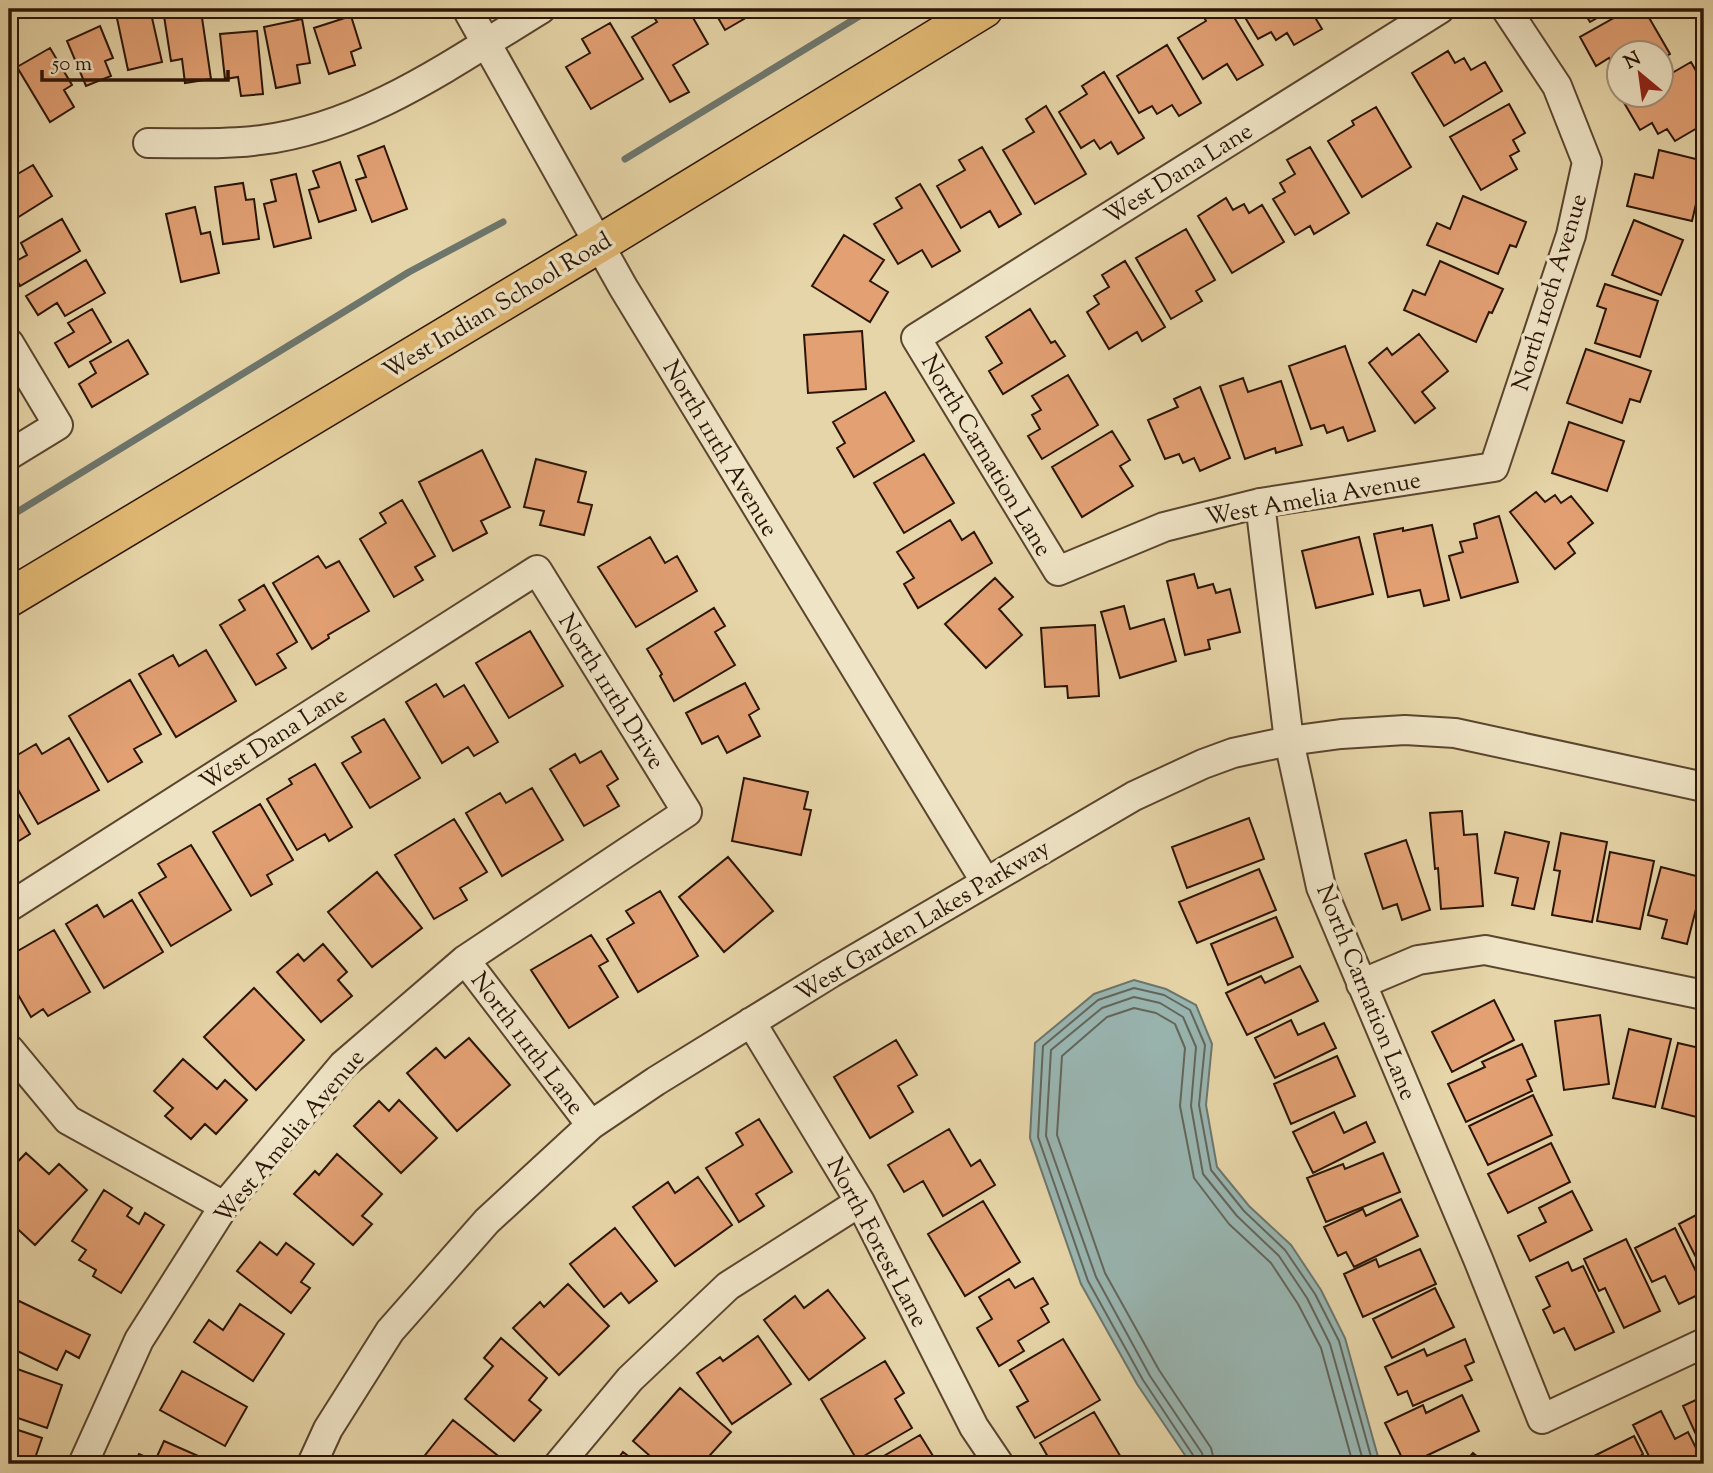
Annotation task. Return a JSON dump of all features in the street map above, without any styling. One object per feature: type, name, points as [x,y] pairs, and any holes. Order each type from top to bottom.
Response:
[{"type":"main road","name":"West Indian School Road","points":[[9,598],[984,9]]},
{"type":"street","name":"North 111th Avenue","points":[[467,9],[598,244],[985,881]]},
{"type":"street","points":[[148,143],[225,144],[299,133],[366,110],[398,95],[541,9]]},
{"type":"street","name":"West Dana Lane","points":[[916,338],[1440,9]]},
{"type":"street","name":"North 110th Avenue","points":[[1494,467],[1571,235],[1587,162],[1557,86],[1506,9]]},
{"type":"street","name":"North Carnation Lane","points":[[916,338],[1058,571]]},
{"type":"street","points":[[9,343],[58,425],[9,455]]},
{"type":"street","name":"West Amelia Avenue","points":[[1058,571],[1164,527],[1260,503],[1494,467]]},
{"type":"street","name":"North Carnation Lane","points":[[1260,503],[1289,741],[1321,887],[1478,1259],[1542,1419],[1704,1343]]},
{"type":"street","name":"West Dana Lane","points":[[9,907],[537,570]]},
{"type":"street","name":"North 111th Drive","points":[[537,570],[687,812]]},
{"type":"street","name":"West Garden Lakes Parkway","points":[[312,1464],[328,1429],[390,1331],[486,1221],[591,1125],[656,1081],[985,881],[1134,796],[1233,753],[1340,734],[1405,730],[1455,733],[1704,787]]},
{"type":"street","name":"West Amelia Avenue","points":[[83,1464],[139,1340],[224,1206],[343,1065],[464,960],[687,812]]},
{"type":"street","points":[[1361,984],[1418,960],[1485,950],[1704,995]]},
{"type":"street","name":"North 111th Lane","points":[[464,960],[591,1125]]},
{"type":"street","name":"North Forest Lane","points":[[751,1023],[860,1202],[974,1427],[999,1464]]},
{"type":"street","points":[[9,1049],[68,1119],[224,1206]]},
{"type":"street","points":[[559,1464],[630,1378],[728,1286],[860,1202]]},
{"type":"water","points":[[1134,980],[1166,989],[1196,1005],[1212,1044],[1206,1105],[1217,1167],[1249,1206],[1291,1245],[1321,1290],[1345,1338],[1380,1464],[1191,1464],[1137,1384],[1081,1284],[1030,1138],[1035,1043],[1094,994]]},
{"type":"building","points":[[115,9],[150,9],[162,62],[128,70]]},
{"type":"building","points":[[649,9],[688,9],[708,44],[673,65],[689,92],[670,102],[632,37],[657,22]]},
{"type":"building","points":[[713,9],[761,9],[725,30]]},
{"type":"building","points":[[1207,9],[1229,9],[1263,65],[1237,80],[1227,64],[1203,79],[1178,38],[1206,21],[1201,12]]},
{"type":"building","points":[[1240,9],[1310,9],[1322,29],[1294,45],[1287,33],[1276,40],[1271,32],[1258,39]]},
{"type":"building","points":[[1324,9],[1347,9],[1330,18]]},
{"type":"building","points":[[1582,9],[1613,9],[1590,22]]},
{"type":"building","points":[[1630,9],[1644,9],[1661,38],[1604,38],[1604,61],[1596,66],[1580,37]]},
{"type":"building","points":[[201,11],[211,79],[185,83],[182,59],[171,61],[164,16]]},
{"type":"building","points":[[351,16],[361,48],[351,52],[355,65],[329,74],[314,28]]},
{"type":"building","points":[[302,19],[310,63],[297,65],[300,83],[276,88],[264,27]]},
{"type":"building","points":[[610,23],[643,79],[591,109],[566,67],[590,53],[582,39]]},
{"type":"building","points":[[100,26],[113,58],[105,61],[111,76],[86,86],[67,41]]},
{"type":"building","points":[[257,31],[263,94],[241,96],[238,77],[225,79],[220,34]]},
{"type":"building","points":[[1167,45],[1201,103],[1179,116],[1172,105],[1157,114],[1152,106],[1139,113],[1117,76]]},
{"type":"building","points":[[50,48],[72,85],[64,90],[74,107],[50,122],[17,67]]},
{"type":"building","points":[[1448,51],[1455,63],[1464,58],[1471,70],[1485,62],[1502,91],[1444,126],[1412,73]]},
{"type":"building","points":[[1691,62],[1704,85],[1704,124],[1675,141],[1667,129],[1658,134],[1652,123],[1640,130],[1627,108],[1674,108],[1674,72]]},
{"type":"building","points":[[1104,72],[1144,138],[1118,154],[1111,142],[1100,149],[1094,140],[1081,148],[1059,112],[1087,94],[1082,86]]},
{"type":"building","points":[[1509,104],[1525,133],[1513,140],[1519,151],[1510,156],[1517,169],[1481,190],[1450,137]]},
{"type":"building","points":[[1046,106],[1086,174],[1035,204],[1003,150],[1034,132],[1026,119]]},
{"type":"building","points":[[1376,107],[1411,167],[1362,197],[1328,141],[1354,125],[1352,121]]},
{"type":"building","points":[[9,144],[18,160],[9,165]]},
{"type":"building","points":[[384,146],[407,209],[372,222],[356,180],[366,177],[358,156]]},
{"type":"building","points":[[982,147],[1021,214],[999,227],[990,211],[961,228],[937,186],[965,170],[959,160]]},
{"type":"building","points":[[1310,147],[1349,213],[1314,234],[1310,226],[1295,235],[1273,199],[1285,192],[1280,183],[1295,174],[1287,160]]},
{"type":"building","points":[[1659,150],[1704,161],[1692,221],[1627,206],[1635,174],[1653,178]]},
{"type":"building","points":[[340,162],[356,210],[319,222],[309,190],[319,187],[313,171]]},
{"type":"building","points":[[33,165],[52,196],[9,223],[9,179]]},
{"type":"building","points":[[296,174],[311,238],[274,247],[264,204],[276,201],[271,180]]},
{"type":"building","points":[[243,183],[246,200],[254,199],[259,239],[223,244],[215,187]]},
{"type":"building","points":[[920,184],[960,251],[932,267],[922,250],[898,264],[874,224],[902,208],[896,198]]},
{"type":"building","points":[[1463,196],[1526,222],[1516,247],[1510,245],[1498,274],[1427,245],[1437,223],[1450,229]]},
{"type":"building","points":[[1226,198],[1233,210],[1244,204],[1249,213],[1262,205],[1284,242],[1232,273],[1198,216]]},
{"type":"building","points":[[195,207],[201,234],[210,232],[219,273],[181,282],[166,214]]},
{"type":"building","points":[[62,219],[80,251],[20,286],[9,265],[27,255],[21,243]]},
{"type":"building","points":[[1634,220],[1683,240],[1661,295],[1612,275]]},
{"type":"building","points":[[1186,229],[1215,280],[1196,291],[1202,301],[1171,319],[1136,258]]},
{"type":"building","points":[[844,235],[884,260],[870,281],[888,292],[870,322],[812,286]]},
{"type":"building","points":[[86,260],[105,293],[65,316],[57,303],[38,315],[26,296]]},
{"type":"building","points":[[1125,261],[1165,327],[1142,341],[1137,332],[1109,349],[1087,312],[1099,304],[1094,296],[1109,287],[1102,275]]},
{"type":"building","points":[[1440,261],[1503,289],[1476,342],[1404,310],[1413,290],[1425,295]]},
{"type":"building","points":[[1605,284],[1658,301],[1640,357],[1595,343],[1606,309],[1597,306]]},
{"type":"building","points":[[92,309],[111,342],[69,367],[55,343],[74,332],[68,323]]},
{"type":"building","points":[[1030,309],[1051,343],[1055,341],[1065,356],[1003,394],[989,371],[1002,363],[986,337]]},
{"type":"building","points":[[862,331],[866,389],[808,393],[804,335]]},
{"type":"building","points":[[1419,334],[1448,371],[1422,392],[1435,408],[1415,423],[1369,363],[1387,348],[1392,355]]},
{"type":"building","points":[[128,340],[148,374],[92,407],[79,384],[96,373],[90,362]]},
{"type":"building","points":[[1345,346],[1375,431],[1348,441],[1343,427],[1327,433],[1324,425],[1311,429],[1289,366]]},
{"type":"building","points":[[1586,349],[1651,371],[1640,402],[1630,399],[1622,423],[1567,403]]},
{"type":"building","points":[[1068,375],[1098,425],[1042,459],[1028,436],[1040,429],[1032,415],[1041,410],[1032,396]]},
{"type":"building","points":[[1243,378],[1248,392],[1281,381],[1302,445],[1276,453],[1275,448],[1245,459],[1220,386]]},
{"type":"building","points":[[1200,387],[1230,458],[1200,471],[1194,458],[1183,463],[1179,454],[1165,459],[1148,420],[1178,407],[1174,399]]},
{"type":"building","points":[[885,392],[914,441],[854,477],[837,448],[845,443],[833,422]]},
{"type":"building","points":[[1569,422],[1624,441],[1607,491],[1552,473]]},
{"type":"building","points":[[1112,431],[1130,460],[1120,466],[1133,486],[1082,517],[1052,467]]},
{"type":"building","points":[[482,450],[510,507],[481,521],[487,533],[453,551],[419,482]]},
{"type":"building","points":[[924,454],[954,503],[904,533],[874,483]]},
{"type":"building","points":[[536,459],[586,472],[578,502],[592,505],[584,535],[540,525],[544,511],[524,507]]},
{"type":"building","points":[[1536,492],[1545,502],[1555,495],[1561,503],[1571,496],[1593,523],[1568,543],[1575,553],[1555,569],[1510,512]]},
{"type":"building","points":[[402,500],[435,556],[415,567],[423,580],[394,597],[360,539],[386,523],[380,513]]},
{"type":"building","points":[[1499,516],[1518,582],[1461,598],[1449,556],[1463,552],[1460,542],[1477,538],[1474,524]]},
{"type":"building","points":[[950,520],[962,540],[974,532],[992,563],[918,608],[904,584],[914,578],[897,552]]},
{"type":"building","points":[[1432,525],[1449,600],[1424,606],[1420,590],[1388,597],[1374,534]]},
{"type":"building","points":[[650,537],[665,563],[677,556],[697,591],[636,627],[598,567]]},
{"type":"building","points":[[1359,537],[1373,594],[1316,608],[1302,551]]},
{"type":"building","points":[[318,556],[326,568],[339,561],[369,611],[328,635],[329,638],[312,649],[273,583]]},
{"type":"building","points":[[1194,574],[1198,588],[1213,584],[1216,593],[1230,589],[1240,632],[1208,640],[1210,649],[1185,655],[1167,581]]},
{"type":"building","points":[[995,578],[1013,597],[999,609],[1022,635],[986,668],[945,624]]},
{"type":"building","points":[[264,585],[297,642],[277,654],[286,668],[256,685],[220,625],[245,610],[239,600]]},
{"type":"building","points":[[1124,606],[1130,629],[1164,619],[1176,661],[1120,678],[1101,612]]},
{"type":"building","points":[[714,608],[725,626],[715,632],[735,665],[674,701],[647,649]]},
{"type":"building","points":[[1095,625],[1099,696],[1068,698],[1067,686],[1045,687],[1041,628]]},
{"type":"building","points":[[530,631],[563,686],[509,718],[476,663]]},
{"type":"building","points":[[206,650],[236,701],[176,737],[139,674],[173,655],[179,666]]},
{"type":"building","points":[[130,680],[161,734],[134,749],[142,762],[108,782],[69,716]]},
{"type":"building","points":[[745,683],[759,709],[749,715],[760,736],[727,753],[718,736],[702,744],[686,713]]},
{"type":"building","points":[[436,684],[444,697],[464,685],[498,742],[474,756],[468,747],[442,763],[406,702]]},
{"type":"building","points":[[384,719],[420,778],[370,808],[342,763],[361,752],[352,737]]},
{"type":"building","points":[[69,738],[99,790],[38,824],[9,774],[9,760],[36,744],[42,754]]},
{"type":"building","points":[[601,751],[618,779],[607,786],[619,806],[584,826],[550,769],[575,754],[580,763]]},
{"type":"building","points":[[315,764],[352,827],[329,841],[325,834],[297,850],[267,799],[292,784],[289,779]]},
{"type":"building","points":[[744,778],[808,792],[804,809],[811,810],[801,855],[732,841]]},
{"type":"building","points":[[532,788],[563,840],[502,876],[466,813],[500,793],[506,803]]},
{"type":"building","points":[[9,798],[30,834],[9,847]]},
{"type":"building","points":[[260,804],[293,860],[267,875],[272,884],[251,896],[213,832]]},
{"type":"building","points":[[1462,811],[1464,835],[1477,834],[1483,906],[1441,909],[1430,813]]},
{"type":"building","points":[[1249,818],[1264,859],[1187,888],[1172,847]]},
{"type":"building","points":[[454,819],[487,872],[460,888],[467,900],[434,919],[395,855]]},
{"type":"building","points":[[1505,832],[1549,842],[1534,909],[1512,905],[1518,878],[1495,873]]},
{"type":"building","points":[[1561,833],[1607,842],[1592,922],[1552,915],[1560,871],[1554,870]]},
{"type":"building","points":[[1406,840],[1430,910],[1402,920],[1397,904],[1383,909],[1365,854]]},
{"type":"building","points":[[191,845],[231,910],[171,946],[139,893],[166,877],[158,864]]},
{"type":"building","points":[[1610,852],[1654,861],[1640,929],[1597,921]]},
{"type":"building","points":[[728,857],[773,911],[724,952],[679,897]]},
{"type":"building","points":[[1661,867],[1704,878],[1687,944],[1662,938],[1667,920],[1648,915]]},
{"type":"building","points":[[1259,869],[1276,910],[1197,943],[1179,902]]},
{"type":"building","points":[[377,872],[422,928],[372,967],[328,912]]},
{"type":"building","points":[[660,891],[698,956],[638,992],[607,939],[634,923],[626,911]]},
{"type":"building","points":[[132,900],[163,952],[104,988],[66,924],[97,905],[104,917]]},
{"type":"building","points":[[1276,917],[1293,957],[1228,985],[1211,944]]},
{"type":"building","points":[[54,930],[90,992],[48,1016],[43,1009],[31,1017],[9,979],[9,956]]},
{"type":"building","points":[[591,935],[608,961],[599,966],[618,997],[569,1028],[531,970]]},
{"type":"building","points":[[323,944],[347,972],[338,980],[352,996],[321,1022],[277,972],[298,954],[304,961]]},
{"type":"building","points":[[1300,966],[1318,1001],[1247,1035],[1226,993],[1261,976],[1265,983]]},
{"type":"building","points":[[254,988],[304,1040],[256,1090],[204,1037]]},
{"type":"building","points":[[1494,1000],[1514,1040],[1452,1072],[1432,1032]]},
{"type":"building","points":[[1600,1015],[1609,1084],[1564,1090],[1555,1021]]},
{"type":"building","points":[[1291,1020],[1298,1035],[1324,1023],[1336,1048],[1275,1078],[1255,1038]]},
{"type":"building","points":[[1629,1029],[1671,1039],[1655,1107],[1613,1098]]},
{"type":"building","points":[[469,1038],[510,1085],[457,1131],[407,1073],[436,1048],[445,1058]]},
{"type":"building","points":[[896,1040],[917,1075],[898,1086],[913,1112],[870,1138],[834,1077]]},
{"type":"building","points":[[1678,1043],[1704,1049],[1704,1119],[1662,1108]]},
{"type":"building","points":[[1522,1044],[1536,1076],[1527,1080],[1532,1091],[1466,1122],[1448,1084],[1485,1067],[1482,1062]]},
{"type":"building","points":[[1337,1056],[1355,1096],[1291,1124],[1274,1084]]},
{"type":"building","points":[[183,1059],[217,1089],[225,1080],[247,1100],[216,1134],[205,1124],[191,1139],[165,1116],[173,1108],[154,1091]]},
{"type":"building","points":[[1533,1095],[1552,1135],[1488,1165],[1469,1126]]},
{"type":"building","points":[[399,1100],[437,1138],[401,1173],[354,1126],[379,1101],[389,1111]]},
{"type":"building","points":[[1334,1112],[1344,1133],[1366,1122],[1375,1142],[1313,1173],[1293,1132]]},
{"type":"building","points":[[759,1119],[792,1172],[756,1194],[764,1206],[739,1222],[706,1168],[743,1145],[736,1133]]},
{"type":"building","points":[[949,1129],[971,1166],[980,1160],[995,1185],[943,1216],[923,1181],[904,1192],[888,1165]]},
{"type":"building","points":[[1551,1143],[1570,1182],[1508,1213],[1488,1174]]},
{"type":"building","points":[[26,1153],[49,1174],[59,1164],[87,1190],[35,1245],[9,1221],[9,1171]]},
{"type":"building","points":[[1383,1153],[1400,1192],[1326,1222],[1307,1178],[1343,1164],[1345,1169]]},
{"type":"building","points":[[337,1154],[382,1194],[362,1216],[372,1224],[353,1245],[294,1194],[315,1171],[319,1175]]},
{"type":"building","points":[[698,1177],[732,1225],[675,1266],[633,1207],[668,1182],[675,1193]]},
{"type":"building","points":[[104,1190],[132,1208],[127,1216],[139,1224],[145,1213],[164,1225],[121,1293],[93,1276],[96,1270],[79,1260],[86,1250],[72,1241]]},
{"type":"building","points":[[1572,1191],[1592,1230],[1530,1261],[1518,1236],[1546,1222],[1539,1208]]},
{"type":"building","points":[[1401,1199],[1418,1236],[1354,1267],[1346,1252],[1338,1256],[1324,1227],[1363,1209],[1366,1216]]},
{"type":"building","points":[[983,1201],[1020,1262],[965,1296],[928,1234]]},
{"type":"building","points":[[1704,1211],[1704,1273],[1679,1224]]},
{"type":"building","points":[[615,1228],[657,1281],[629,1303],[621,1293],[604,1307],[570,1264]]},
{"type":"building","points":[[1675,1228],[1704,1288],[1704,1292],[1679,1304],[1665,1276],[1652,1282],[1635,1248]]},
{"type":"building","points":[[1626,1239],[1660,1311],[1624,1328],[1605,1288],[1599,1291],[1584,1259]]},
{"type":"building","points":[[260,1242],[277,1255],[286,1243],[314,1264],[301,1282],[310,1288],[291,1313],[237,1271]]},
{"type":"building","points":[[1420,1249],[1436,1284],[1363,1317],[1344,1274],[1376,1259],[1379,1267]]},
{"type":"building","points":[[1568,1262],[1572,1271],[1583,1266],[1614,1332],[1575,1350],[1564,1328],[1554,1333],[1543,1310],[1550,1306],[1536,1277]]},
{"type":"building","points":[[1033,1278],[1048,1304],[1041,1308],[1049,1322],[1018,1341],[1024,1351],[999,1366],[977,1328],[992,1319],[979,1297],[1009,1279],[1015,1288]]},
{"type":"building","points":[[568,1284],[609,1326],[559,1375],[513,1328],[540,1302],[544,1307]]},
{"type":"building","points":[[1435,1288],[1454,1327],[1392,1358],[1373,1319]]},
{"type":"building","points":[[828,1290],[865,1338],[809,1380],[764,1320],[795,1296],[804,1308]]},
{"type":"building","points":[[19,1301],[90,1335],[79,1358],[66,1351],[57,1370],[9,1347],[9,1321]]},
{"type":"building","points":[[240,1304],[284,1334],[253,1381],[194,1342],[209,1320],[223,1330]]},
{"type":"building","points":[[758,1336],[791,1384],[732,1424],[697,1373],[720,1357],[723,1361]]},
{"type":"building","points":[[501,1338],[547,1378],[529,1400],[541,1410],[514,1441],[465,1399],[493,1366],[484,1358]]},
{"type":"building","points":[[1063,1339],[1100,1400],[1035,1438],[1017,1407],[1028,1401],[1010,1370]]},
{"type":"building","points":[[1465,1339],[1474,1362],[1465,1366],[1472,1380],[1413,1406],[1407,1391],[1398,1395],[1385,1367],[1424,1349],[1427,1356]]},
{"type":"building","points":[[885,1361],[904,1393],[895,1399],[912,1428],[857,1460],[821,1399]]},
{"type":"building","points":[[9,1366],[62,1385],[47,1428],[9,1415]]},
{"type":"building","points":[[182,1371],[247,1407],[225,1446],[160,1410]]},
{"type":"building","points":[[680,1388],[731,1432],[703,1463],[698,1459],[693,1464],[659,1464],[633,1441]]},
{"type":"building","points":[[1462,1395],[1479,1431],[1405,1464],[1385,1423],[1423,1405],[1426,1413]]},
{"type":"building","points":[[1704,1396],[1704,1452],[1683,1406]]},
{"type":"building","points":[[1661,1411],[1675,1439],[1688,1432],[1704,1464],[1653,1464],[1633,1425]]},
{"type":"building","points":[[1094,1412],[1125,1464],[1052,1464],[1040,1443]]},
{"type":"building","points":[[453,1420],[502,1459],[498,1464],[429,1464],[422,1459]]},
{"type":"building","points":[[9,1427],[42,1438],[33,1464],[9,1461]]},
{"type":"building","points":[[920,1435],[938,1464],[870,1464]]},
{"type":"building","points":[[1634,1436],[1643,1454],[1639,1457],[1643,1464],[1596,1464],[1592,1457]]},
{"type":"building","points":[[164,1441],[212,1462],[134,1464],[139,1454],[155,1461]]},
{"type":"building","points":[[623,1452],[639,1464],[614,1464]]},
{"type":"building","points":[[1473,1453],[1486,1464],[1463,1464]]},
{"type":"waterway","points":[[625,159],[871,9]]},
{"type":"waterway","points":[[9,517],[409,272],[503,222]]}]
